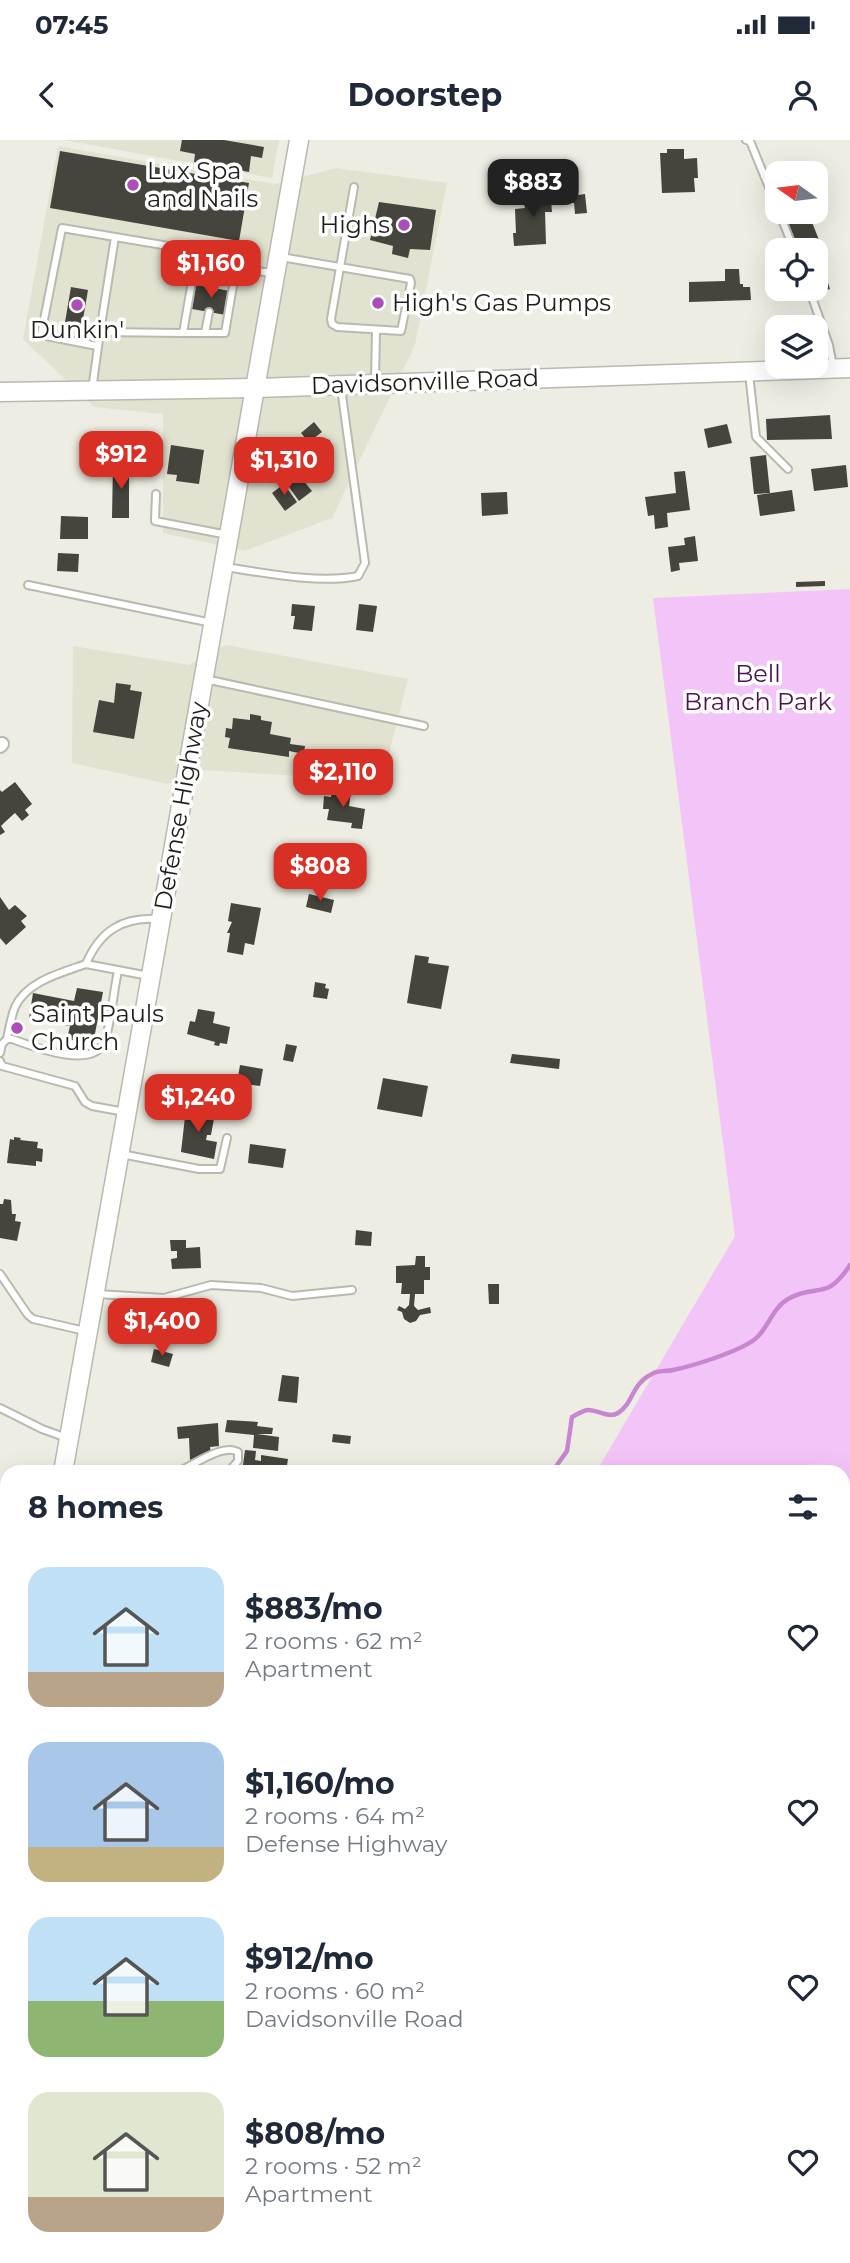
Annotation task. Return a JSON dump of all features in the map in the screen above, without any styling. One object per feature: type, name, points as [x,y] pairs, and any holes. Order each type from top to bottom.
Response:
[{"type":"main road","name":"Defense Highway","points":[[64,1465],[299,140]]},
{"type":"main road","name":"Davidsonville Road","points":[[0,392],[256,388],[841,368]]},
{"type":"lane","points":[[746,140],[750,141],[765,178]]},
{"type":"lane","points":[[195,264],[236,268],[277,265],[339,268],[410,279],[401,331],[376,331],[337,327],[332,324],[339,268],[354,187]]},
{"type":"lane","points":[[97,346],[41,335],[62,228],[198,251],[183,332]]},
{"type":"lane","points":[[92,390],[115,237]]},
{"type":"lane","points":[[213,288],[216,266]]},
{"type":"lane","points":[[100,332],[225,333],[236,268]]},
{"type":"lane","points":[[813,301],[829,345],[841,368]]},
{"type":"lane","points":[[205,333],[208,312]]},
{"type":"lane","points":[[375,383],[376,331]]},
{"type":"lane","points":[[749,371],[756,438],[788,469]]},
{"type":"lane","points":[[224,567],[268,574],[343,579],[358,576],[365,563],[340,384]]},
{"type":"lane","points":[[156,494],[155,521],[229,535]]},
{"type":"lane","points":[[28,585],[214,623]]},
{"type":"lane","points":[[204,678],[424,726]]},
{"type":"lane","points":[[0,1054],[2,1044],[7,1039],[14,1010],[19,999],[29,989],[86,964],[103,937],[122,923],[141,918],[161,919]]},
{"type":"lane","points":[[86,964],[151,976]]},
{"type":"lane","points":[[7,1039],[46,1051],[83,1056],[95,1054],[105,1042],[118,971]]},
{"type":"lane","points":[[0,1061],[2,1066],[75,1086],[85,1102],[92,1106],[127,1112]]},
{"type":"lane","points":[[119,1154],[199,1169],[220,1169],[227,1138]]},
{"type":"lane","points":[[0,1274],[33,1319],[88,1332]]},
{"type":"lane","points":[[95,1294],[164,1298],[211,1285],[261,1288],[292,1296],[352,1290]]},
{"type":"lane","points":[[0,1408],[42,1429],[69,1438]]},
{"type":"lane","points":[[192,1465],[222,1450],[233,1449],[239,1452],[234,1465]]},
{"type":"shaded area","points":[[64,140],[279,140],[272,178]]},
{"type":"shaded area","points":[[58,146],[275,184],[336,168],[447,183],[415,345],[332,518],[245,551],[163,533],[163,414],[94,407],[23,339]]},
{"type":"shaded area","points":[[226,645],[408,679],[382,781],[201,770],[168,784],[72,763],[73,646],[189,665]]},
{"type":"green space","name":"Bell Branch Park","points":[[850,589],[850,1465],[600,1465],[735,1236],[653,598]]},
{"type":"building","points":[[182,140],[224,140],[264,147],[262,158],[251,156],[249,172],[194,162],[195,154],[180,151]]},
{"type":"building","points":[[667,149],[684,149],[684,159],[697,158],[698,178],[694,178],[695,192],[662,193],[660,153],[667,153]]},
{"type":"building","points":[[60,151],[249,183],[239,241],[50,208]]},
{"type":"building","points":[[564,185],[578,185],[578,195],[585,194],[587,213],[575,214],[574,203],[565,203]]},
{"type":"building","points":[[550,188],[552,212],[545,212],[546,244],[514,246],[515,209],[525,208],[524,203],[531,202],[530,189]]},
{"type":"building","name":"Highs","points":[[379,202],[436,210],[430,250],[410,249],[408,258],[392,254],[393,246],[370,240]]},
{"type":"building","points":[[789,224],[813,224],[818,238],[794,238]]},
{"type":"building","points":[[725,269],[739,269],[740,284],[750,287],[751,300],[689,302],[689,282],[725,281]]},
{"type":"building","points":[[196,285],[230,291],[226,315],[192,309]]},
{"type":"building","name":"Dunkin'","points":[[71,287],[88,290],[81,331],[64,328]]},
{"type":"building","points":[[830,415],[832,439],[767,440],[766,419]]},
{"type":"building","points":[[314,422],[322,432],[314,438],[330,440],[327,460],[309,457],[311,445],[301,433]]},
{"type":"building","points":[[727,424],[732,443],[708,448],[704,429]]},
{"type":"building","points":[[171,445],[204,450],[199,484],[176,481],[177,475],[167,474]]},
{"type":"building","points":[[766,455],[770,493],[754,494],[750,457]]},
{"type":"building","points":[[113,463],[129,463],[129,518],[112,518]]},
{"type":"building","points":[[846,465],[848,487],[814,491],[811,469]]},
{"type":"building","points":[[685,471],[690,510],[667,513],[668,527],[655,529],[654,515],[648,516],[645,497],[676,493],[674,472]]},
{"type":"building","points":[[298,474],[312,491],[299,501],[286,483]]},
{"type":"building","points":[[284,484],[297,502],[285,511],[272,493]]},
{"type":"building","points":[[792,490],[795,511],[760,516],[757,495]]},
{"type":"building","points":[[507,492],[508,514],[482,516],[481,493]]},
{"type":"building","points":[[61,516],[88,517],[88,539],[60,539]]},
{"type":"building","points":[[695,536],[698,561],[679,563],[680,570],[671,572],[668,547],[685,545],[684,538]]},
{"type":"building","points":[[58,553],[79,554],[78,572],[57,571]]},
{"type":"building","points":[[825,581],[825,586],[796,587],[796,582]]},
{"type":"building","points":[[292,604],[315,606],[312,631],[293,629],[295,616],[291,616]]},
{"type":"building","points":[[359,604],[377,606],[373,632],[356,630]]},
{"type":"building","points":[[116,683],[131,685],[130,690],[142,692],[134,739],[93,732],[99,700],[114,703]]},
{"type":"building","points":[[250,714],[272,722],[270,734],[291,738],[290,744],[305,746],[304,754],[289,751],[289,757],[228,748],[230,738],[225,737],[226,728],[232,729],[233,718],[250,720]]},
{"type":"building","points":[[15,782],[32,804],[25,810],[29,815],[22,821],[15,813],[1,826],[5,832],[0,835],[0,790],[2,792]]},
{"type":"building","points":[[332,789],[351,792],[349,806],[365,809],[362,829],[351,828],[352,823],[327,820],[329,809],[323,809],[324,796],[331,797]]},
{"type":"building","points":[[309,894],[334,900],[331,913],[306,907]]},
{"type":"building","points":[[0,897],[9,910],[15,905],[27,916],[21,921],[26,927],[6,945],[0,938]]},
{"type":"building","points":[[231,903],[261,908],[254,945],[245,943],[243,955],[227,952],[230,933],[227,933],[232,922],[228,921]]},
{"type":"building","points":[[415,955],[429,957],[428,963],[449,966],[441,1009],[407,1003]]},
{"type":"building","points":[[315,982],[326,984],[325,988],[329,989],[327,999],[313,997]]},
{"type":"building","points":[[77,988],[103,992],[93,1044],[67,1039],[70,1026],[29,1019],[33,993],[74,1001]]},
{"type":"building","points":[[198,1009],[215,1012],[213,1023],[230,1027],[227,1044],[214,1045],[215,1042],[187,1034],[190,1021],[195,1022]]},
{"type":"building","points":[[286,1044],[297,1046],[293,1062],[283,1060]]},
{"type":"building","points":[[512,1054],[560,1059],[559,1069],[510,1063]]},
{"type":"building","points":[[240,1065],[263,1069],[260,1086],[237,1083]]},
{"type":"building","points":[[383,1078],[428,1086],[422,1117],[377,1109]]},
{"type":"building","points":[[186,1108],[215,1113],[211,1135],[207,1135],[206,1140],[217,1142],[214,1159],[181,1152]]},
{"type":"building","points":[[14,1137],[38,1142],[37,1148],[43,1149],[42,1162],[36,1161],[36,1166],[7,1163],[10,1139],[14,1140]]},
{"type":"building","points":[[250,1144],[286,1149],[283,1168],[248,1163]]},
{"type":"building","points":[[4,1199],[11,1200],[12,1214],[16,1214],[15,1221],[21,1222],[17,1241],[0,1238],[0,1204],[3,1204]]},
{"type":"building","points":[[356,1230],[372,1232],[371,1246],[355,1245]]},
{"type":"building","points":[[170,1240],[186,1240],[186,1248],[200,1247],[201,1268],[172,1269],[171,1259],[177,1258],[177,1251],[171,1251]]},
{"type":"building","points":[[416,1256],[425,1256],[425,1267],[430,1267],[430,1280],[424,1280],[424,1294],[415,1294],[414,1306],[418,1310],[430,1307],[431,1313],[420,1315],[416,1321],[410,1323],[404,1319],[402,1312],[397,1310],[399,1306],[405,1309],[409,1305],[410,1294],[401,1294],[402,1283],[396,1283],[396,1266],[415,1265]]},
{"type":"building","points":[[488,1284],[499,1284],[499,1304],[489,1304]]},
{"type":"building","points":[[154,1349],[173,1354],[169,1367],[151,1362]]},
{"type":"building","points":[[282,1375],[299,1377],[297,1403],[278,1401]]},
{"type":"building","points":[[227,1420],[258,1422],[257,1426],[273,1428],[272,1434],[257,1434],[279,1437],[278,1451],[253,1448],[254,1435],[225,1432]]},
{"type":"building","points":[[218,1423],[219,1446],[210,1447],[211,1454],[190,1460],[189,1438],[178,1439],[177,1427]]},
{"type":"building","points":[[333,1434],[351,1436],[350,1444],[332,1442]]},
{"type":"building","points":[[245,1450],[256,1451],[255,1460],[261,1461],[261,1455],[288,1459],[287,1465],[243,1465]]},
{"type":"waterway","points":[[557,1465],[567,1451],[572,1417],[587,1410],[614,1415],[623,1409],[640,1383],[652,1374],[703,1362],[746,1345],[759,1336],[782,1303],[798,1294],[827,1288],[834,1284],[850,1265]]},
{"type":"place","name":"Lux Spa and Nails","points":[[133,185]]},
{"type":"place","name":"Highs","points":[[404,225]]},
{"type":"place","name":"High's Gas Pumps","points":[[378,303]]},
{"type":"place","name":"Dunkin'","points":[[77,305]]},
{"type":"place","name":"Saint Pauls Church","points":[[17,1028]]}]
